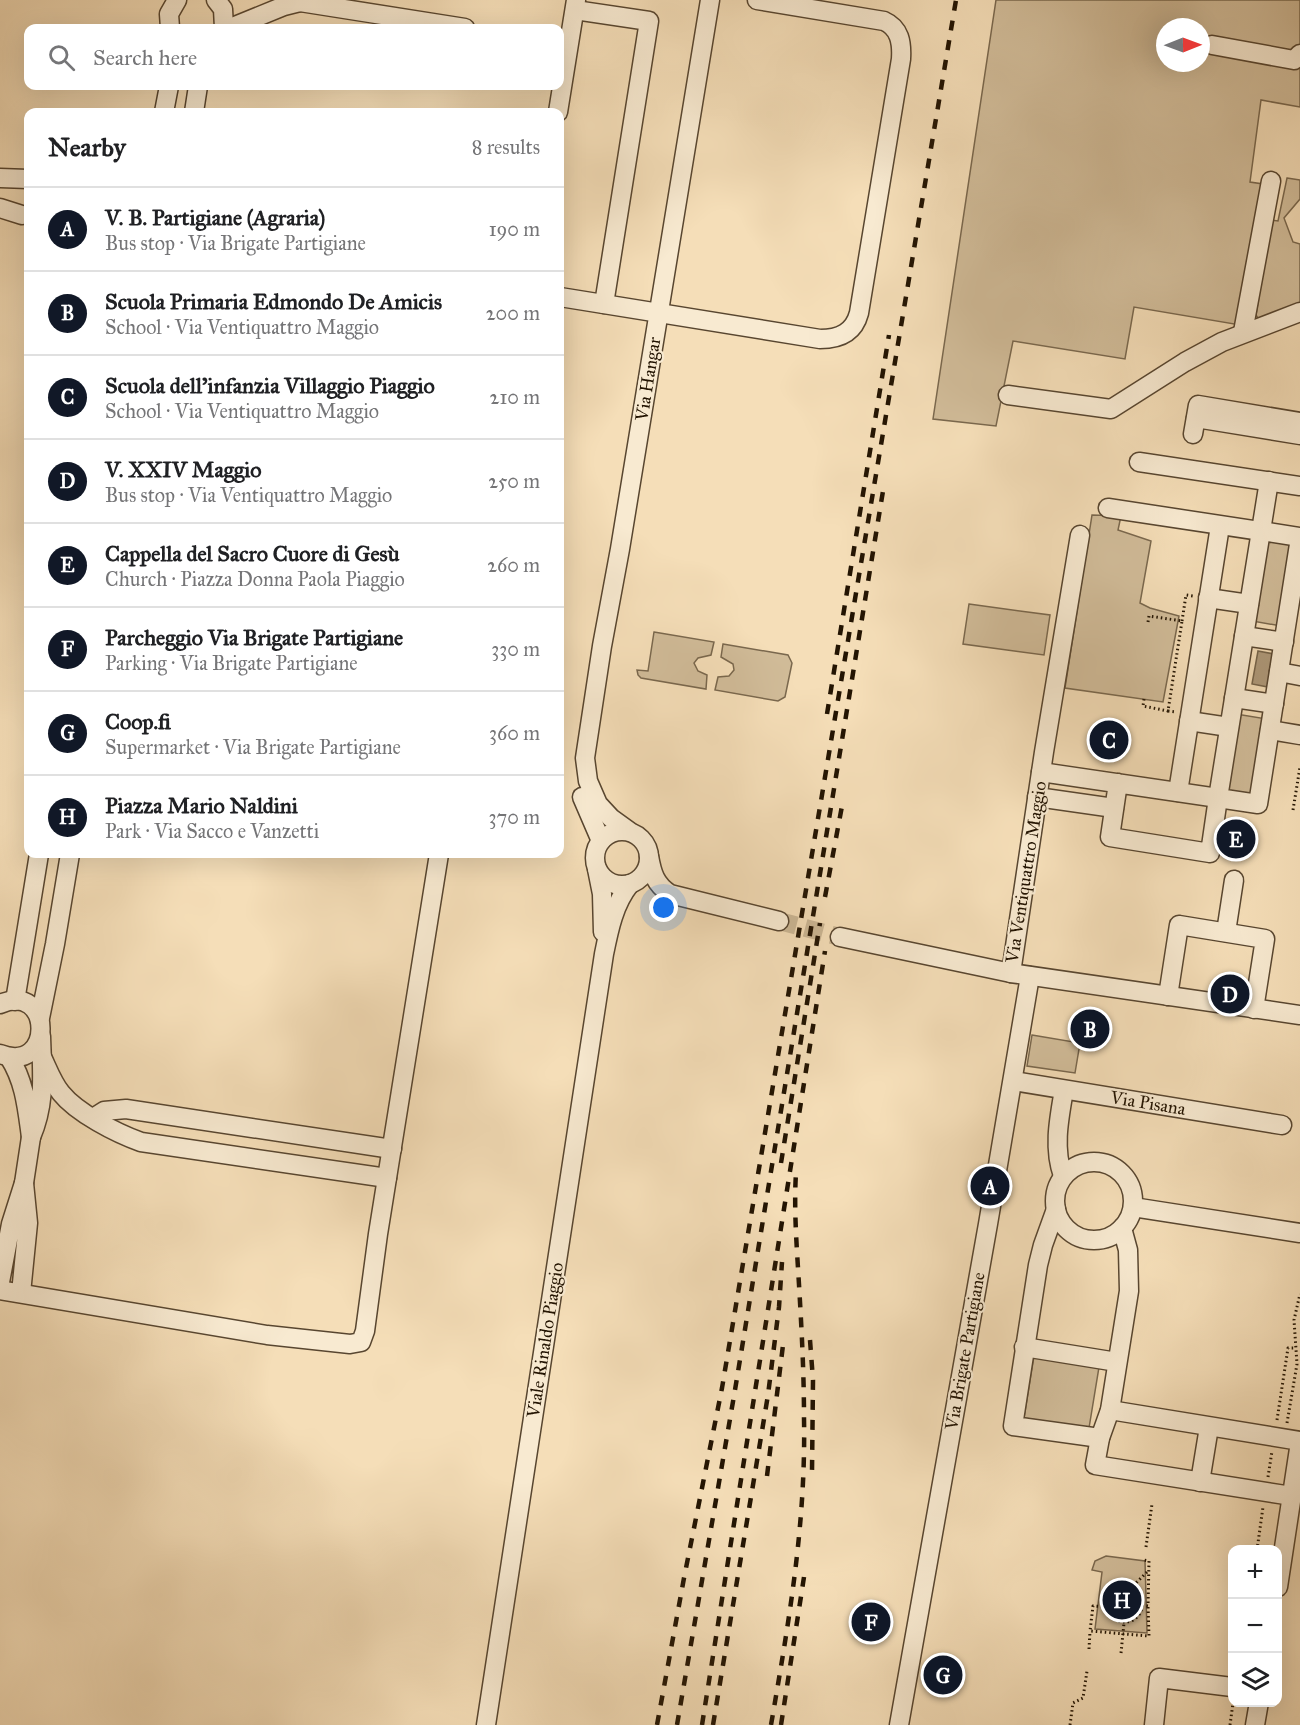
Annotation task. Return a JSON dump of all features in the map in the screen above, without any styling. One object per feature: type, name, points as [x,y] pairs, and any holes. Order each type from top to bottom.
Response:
[{"type":"street","points":[[170,24],[169,14],[177,0]]},
{"type":"street","points":[[216,0],[223,9],[224,24]]},
{"type":"street","name":"Via Hangar","points":[[601,841],[580,789],[579,775],[585,758],[710,0]]},
{"type":"street","points":[[564,298],[827,339],[847,333],[857,319],[901,59],[901,40],[893,26],[884,21],[756,0]]},
{"type":"street","points":[[240,24],[303,1],[441,24]]},
{"type":"street","points":[[564,44],[576,5],[649,21],[604,304]]},
{"type":"street","points":[[1212,45],[1298,60]]},
{"type":"street","points":[[165,108],[168,90]]},
{"type":"street","points":[[195,108],[197,90]]},
{"type":"street","points":[[558,108],[560,90]]},
{"type":"street","points":[[0,178],[24,179]]},
{"type":"street","points":[[1243,332],[1271,181]]},
{"type":"street","points":[[0,208],[22,215]]},
{"type":"street","points":[[1008,395],[1111,409],[1185,362],[1243,332],[1300,312]]},
{"type":"street","points":[[1300,422],[1198,405],[1194,426],[1300,435]]},
{"type":"street","points":[[1139,462],[1300,486]]},
{"type":"street","points":[[1118,783],[1110,837],[1210,853],[1269,481]]},
{"type":"street","points":[[1041,772],[1258,804],[1284,642],[1294,613],[1300,537],[1108,508]]},
{"type":"street","points":[[1178,792],[1220,526]]},
{"type":"street","name":"Via Ventiquattro Maggio","points":[[1011,973],[1080,535]]},
{"type":"street","points":[[1208,598],[1249,604]]},
{"type":"street","points":[[1244,636],[1284,642]]},
{"type":"street","points":[[1279,672],[1300,675]]},
{"type":"street","points":[[1234,698],[1274,704]]},
{"type":"street","points":[[1189,717],[1229,727]]},
{"type":"street","points":[[1270,730],[1300,735]]},
{"type":"street","name":"Via Hangar","points":[[585,758],[588,781],[598,804],[611,818],[629,831]]},
{"type":"street","points":[[1037,797],[1114,808]]},
{"type":"street","points":[[685,908],[653,895],[632,883],[614,884],[605,879],[597,869],[596,853],[601,841],[615,832],[629,831],[644,841],[653,876],[670,894],[779,921]]},
{"type":"street","points":[[632,883],[645,873],[649,856]]},
{"type":"street","points":[[38,858],[8,1002],[30,1006],[40,1018]]},
{"type":"street","points":[[0,1282],[11,1224],[24,1183],[31,1137],[41,1108],[43,1093],[40,1018],[69,858]]},
{"type":"street","points":[[0,1290],[267,1335],[355,1344],[361,1342],[365,1331],[387,1178],[439,858]]},
{"type":"street","name":"Viale Rinaldo Piaggio","points":[[597,869],[602,894],[604,954]]},
{"type":"street","points":[[1226,932],[1234,880]]},
{"type":"street","name":"Viale Rinaldo Piaggio","points":[[486,1725],[604,954],[615,911],[622,895],[632,883]]},
{"type":"street","points":[[1168,996],[1179,925],[1226,932],[1265,939],[1254,1009]]},
{"type":"street","name":"Via Ventiquattro Maggio","points":[[840,937],[963,965],[1300,1015]]},
{"type":"street","name":"Via Brigate Partigiane","points":[[899,1725],[1030,976]]},
{"type":"street","points":[[3,1055],[22,1056],[41,1046]]},
{"type":"street","points":[[41,1046],[61,1094],[93,1118],[125,1136],[141,1142],[387,1178]]},
{"type":"street","points":[[3,1055],[22,1083],[31,1137]]},
{"type":"street","name":"Via Pisana","points":[[1013,1081],[1282,1125]]},
{"type":"street","points":[[1063,1176],[1058,1157],[1057,1134],[1064,1090]]},
{"type":"street","points":[[93,1118],[104,1111],[126,1109],[392,1149]]},
{"type":"street","points":[[1057,1134],[1074,1154],[1086,1162]]},
{"type":"street","points":[[1056,1209],[1061,1222],[1072,1233],[1082,1238],[1096,1240],[1107,1238],[1122,1228],[1130,1218],[1133,1207],[1131,1188],[1122,1173],[1107,1164],[1096,1161],[1086,1162],[1063,1176],[1056,1194],[1056,1209],[1043,1245],[1024,1347],[1013,1426],[1100,1438]]},
{"type":"street","points":[[21,1293],[28,1223],[24,1183]]},
{"type":"street","points":[[1133,1207],[1300,1233]]},
{"type":"street","points":[[1122,1228],[1127,1244],[1129,1281],[1110,1410],[1100,1438],[1095,1465],[1292,1496]]},
{"type":"street","points":[[1043,1245],[1072,1233]]},
{"type":"street","points":[[1024,1347],[1117,1362]]},
{"type":"street","points":[[1110,1410],[1300,1442],[1282,1561]]},
{"type":"street","points":[[1200,1482],[1209,1427]]},
{"type":"street","points":[[1154,1725],[1159,1678],[1228,1686]]},
{"type":"street","points":[[1255,1725],[1258,1707]]},
{"type":"path","points":[[1148,622],[1149,616],[1182,621],[1168,711]]},
{"type":"path","points":[[1144,699],[1143,706],[1189,717]]},
{"type":"path","points":[[1293,810],[1300,767]]},
{"type":"path","points":[[1146,1547],[1152,1504]]},
{"type":"path","points":[[1090,1631],[1149,1636],[1149,1561],[1144,1560]]},
{"type":"path","points":[[1130,1589],[1148,1571]]},
{"type":"path","points":[[1121,1588],[1138,1593],[1142,1605],[1139,1616],[1135,1620],[1124,1623],[1114,1619],[1107,1607],[1113,1593],[1121,1588]]},
{"type":"path","points":[[1142,1605],[1148,1606]]},
{"type":"path","points":[[1089,1649],[1093,1606],[1107,1607]]},
{"type":"path","points":[[1121,1653],[1124,1623]]},
{"type":"path","points":[[1070,1725],[1073,1703],[1083,1698],[1087,1671]]},
{"type":"path","points":[[1230,1725],[1232,1707]]},
{"type":"shaded area","points":[[996,0],[1300,0],[1300,107],[1261,100],[1250,182],[1263,184],[1240,325],[1134,307],[1125,359],[1013,341],[996,426],[933,419]]},
{"type":"shaded area","points":[[1287,178],[1300,180],[1300,199],[1284,218],[1293,242],[1300,244],[1300,305],[1259,320],[1256,315],[1271,220],[1278,221]]},
{"type":"shaded area","points":[[1092,515],[1121,516],[1118,530],[1151,541],[1140,603],[1179,616],[1163,702],[1065,688]]},
{"type":"shaded area","points":[[1265,537],[1294,541],[1281,626],[1252,621]]},
{"type":"shaded area","points":[[969,604],[1050,615],[1044,655],[963,644]]},
{"type":"shaded area","points":[[654,632],[714,642],[711,655],[698,658],[694,663],[698,671],[707,675],[706,689],[641,678],[638,675],[637,670],[648,671]]},
{"type":"shaded area","points":[[723,644],[788,655],[792,663],[785,697],[778,701],[715,690],[718,677],[729,676],[734,670],[733,664],[721,657]]},
{"type":"shaded area","points":[[1258,651],[1274,654],[1268,687],[1252,684]]},
{"type":"shaded area","points":[[1236,714],[1267,719],[1255,796],[1224,791]]},
{"type":"shaded area","points":[[1032,1035],[1080,1043],[1075,1073],[1027,1066]]},
{"type":"shaded area","points":[[1034,1356],[1099,1367],[1089,1428],[1024,1418]]},
{"type":"shaded area","points":[[1106,1556],[1145,1561],[1147,1633],[1095,1629],[1102,1572],[1092,1570],[1095,1561]]},
{"type":"tunnel","points":[[779,921],[840,937]]},
{"type":"railway","points":[[657,1725],[722,1388],[956,0]]},
{"type":"railway","points":[[827,714],[889,335]]},
{"type":"railway","points":[[677,1725],[735,1390],[883,491]]},
{"type":"railway","points":[[825,897],[842,806]]},
{"type":"railway","points":[[781,1163],[820,923]]},
{"type":"railway","points":[[702,1725],[825,951]]},
{"type":"railway","points":[[771,1725],[795,1572],[804,1457],[796,1173]]},
{"type":"railway","points":[[713,1725],[768,1395],[782,1262]]},
{"type":"railway","points":[[810,1340],[813,1380],[812,1472]]},
{"type":"railway","points":[[767,1476],[783,1345]]},
{"type":"railway","points":[[781,1725],[804,1577]]},
{"type":"place","name":"Scuola dell'infanzia Villaggio Piaggio","points":[[1109,740]]},
{"type":"place","name":"Cappella del Sacro Cuore di Gesù","points":[[1236,839]]},
{"type":"place","name":"V. XXIV Maggio","points":[[1230,994]]},
{"type":"place","name":"Scuola Primaria Edmondo De Amicis","points":[[1090,1029]]},
{"type":"place","name":"V. B. Partigiane (Agraria)","points":[[990,1186]]},
{"type":"place","name":"Piazza Mario Naldini","points":[[1122,1600]]},
{"type":"place","name":"Parcheggio Via Brigate Partigiane","points":[[871,1622]]},
{"type":"place","name":"Coop.fi","points":[[943,1675]]}]
